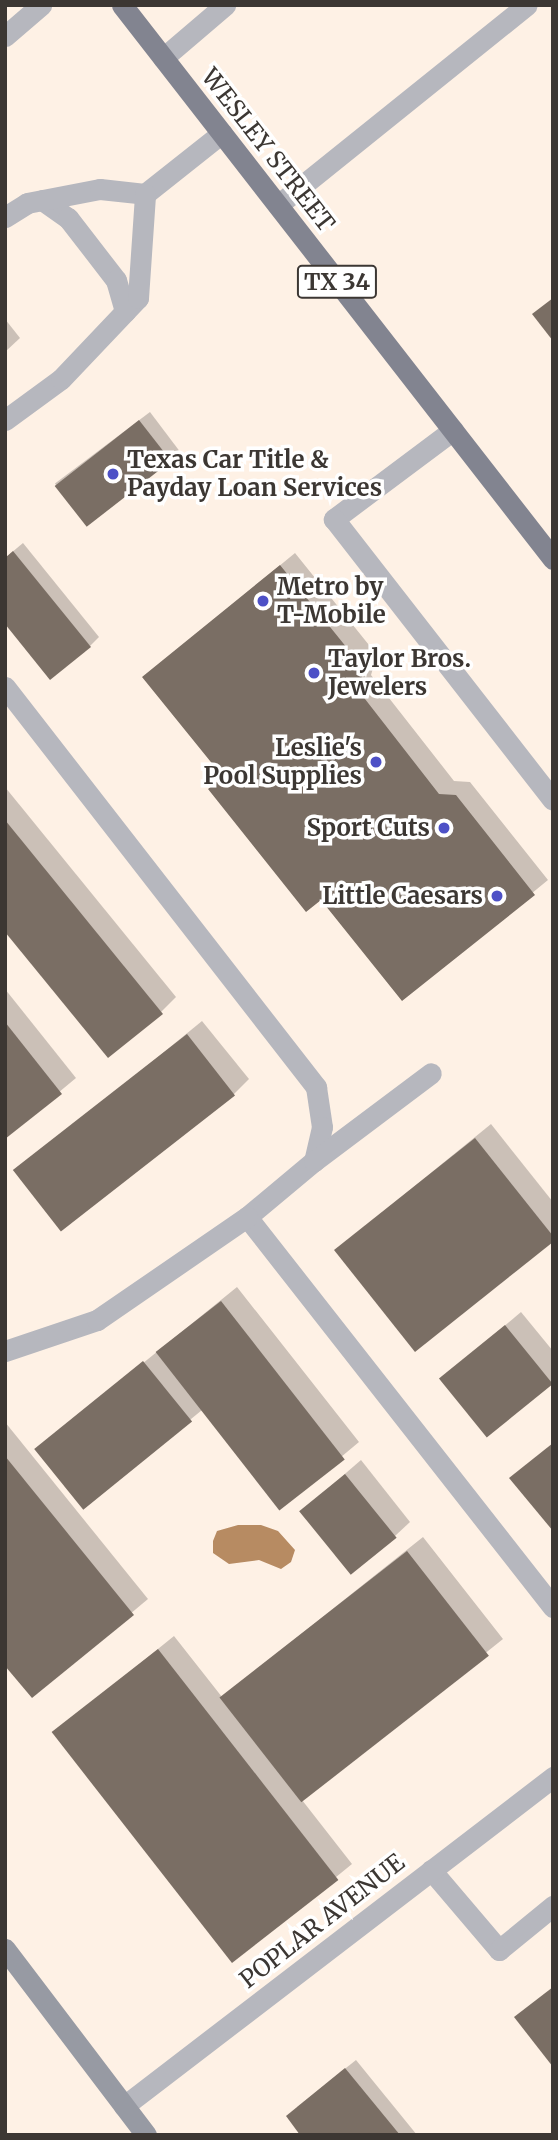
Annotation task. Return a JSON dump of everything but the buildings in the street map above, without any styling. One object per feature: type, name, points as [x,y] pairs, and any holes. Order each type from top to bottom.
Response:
[{"type":"main road","name":"WESLEY STREET","points":[[122,5],[553,559]]},
{"type":"street","points":[[5,36],[41,5]]},
{"type":"street","points":[[163,58],[225,5]]},
{"type":"street","points":[[278,205],[527,5]]},
{"type":"street","points":[[5,217],[27,203],[100,189],[145,194],[222,133]]},
{"type":"street","points":[[5,420],[61,379],[138,298],[145,194]]},
{"type":"street","points":[[42,200],[68,218],[117,280],[125,312]]},
{"type":"street","points":[[453,430],[334,519],[553,800]]},
{"type":"street","points":[[5,687],[316,1087],[323,1127],[314,1161]]},
{"type":"street","points":[[5,1351],[97,1320],[247,1217],[314,1161],[431,1073]]},
{"type":"street","points":[[247,1217],[553,1607]]},
{"type":"street","name":"POPLAR AVENUE","points":[[124,2106],[553,1777]]},
{"type":"street","points":[[431,1870],[499,1950],[553,1906]]},
{"type":"street","points":[[5,1949],[146,2135]]},
{"type":"shaded area","points":[[238,1525],[261,1525],[278,1531],[295,1550],[291,1562],[281,1569],[259,1560],[229,1564],[213,1553],[213,1541],[217,1531]]},
{"type":"place","name":"Texas Car Title & Payday Loan Services","points":[[113,474]]},
{"type":"place","name":"Metro by T-Mobile","points":[[263,601]]},
{"type":"place","name":"Taylor Bros. Jewelers","points":[[314,673]]},
{"type":"place","name":"Leslie's Pool Supplies","points":[[376,762]]},
{"type":"place","name":"Sport Cuts","points":[[444,828]]},
{"type":"place","name":"Little Caesars","points":[[497,896]]}]
